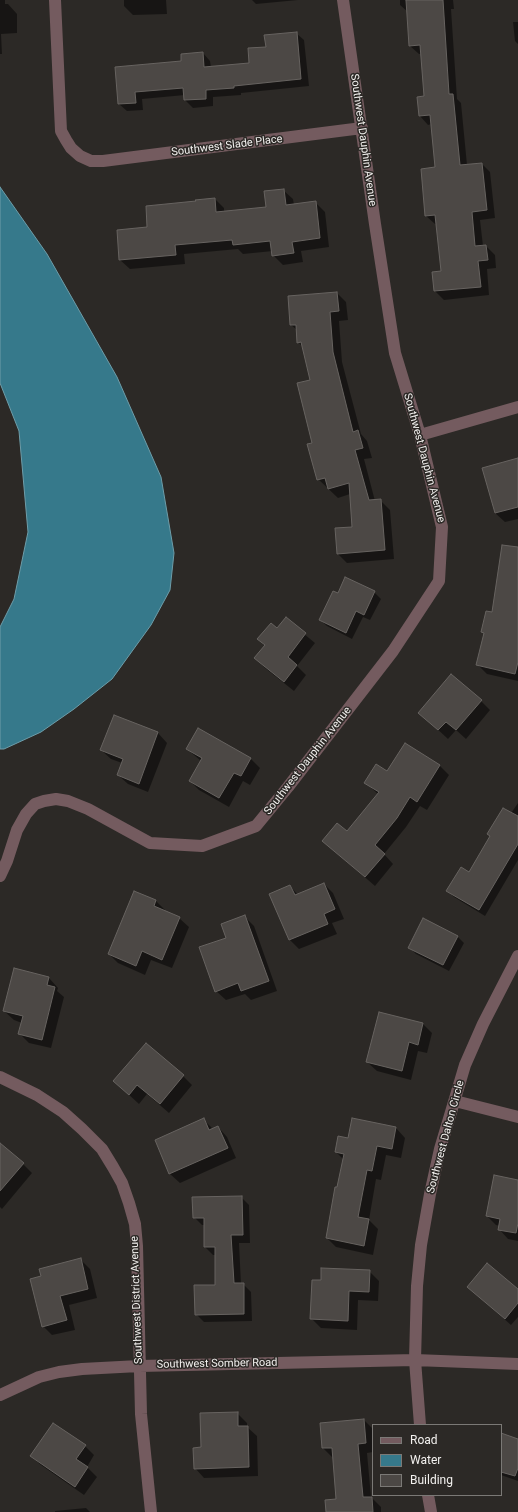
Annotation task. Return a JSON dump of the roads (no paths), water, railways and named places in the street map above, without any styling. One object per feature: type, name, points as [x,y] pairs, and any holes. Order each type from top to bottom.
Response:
[{"type":"street","name":"Southwest Slade Place","points":[[55,0],[62,131],[66,140],[80,156],[91,160],[103,161],[362,128]]},
{"type":"street","name":"Southwest Dauphin Avenue","points":[[0,876],[26,814],[35,804],[44,801],[56,799],[68,801],[88,809],[150,843],[202,846],[256,826],[393,651],[439,581],[442,527],[420,435],[395,352],[343,0]]},
{"type":"street","points":[[420,435],[518,407]]},
{"type":"street","name":"Southwest Dalton Circle","points":[[420,1424],[415,1360],[417,1286],[421,1244],[430,1194],[440,1149],[465,1065],[483,1024],[518,956]]},
{"type":"street","name":"Southwest District Avenue","points":[[0,1077],[37,1095],[64,1112],[102,1150],[114,1167],[122,1183],[135,1224],[141,1414],[151,1512]]},
{"type":"street","points":[[455,1101],[518,1117]]},
{"type":"street","name":"Southwest Somber Road","points":[[0,1395],[39,1377],[59,1372],[139,1366],[415,1360],[518,1364]]},
{"type":"street","points":[[428,1496],[431,1512]]},
{"type":"water","points":[[0,187],[47,254],[117,377],[161,477],[174,553],[170,590],[151,625],[112,679],[74,709],[41,732],[4,749],[0,749],[0,627],[14,599],[28,532],[19,431],[0,383]]}]
